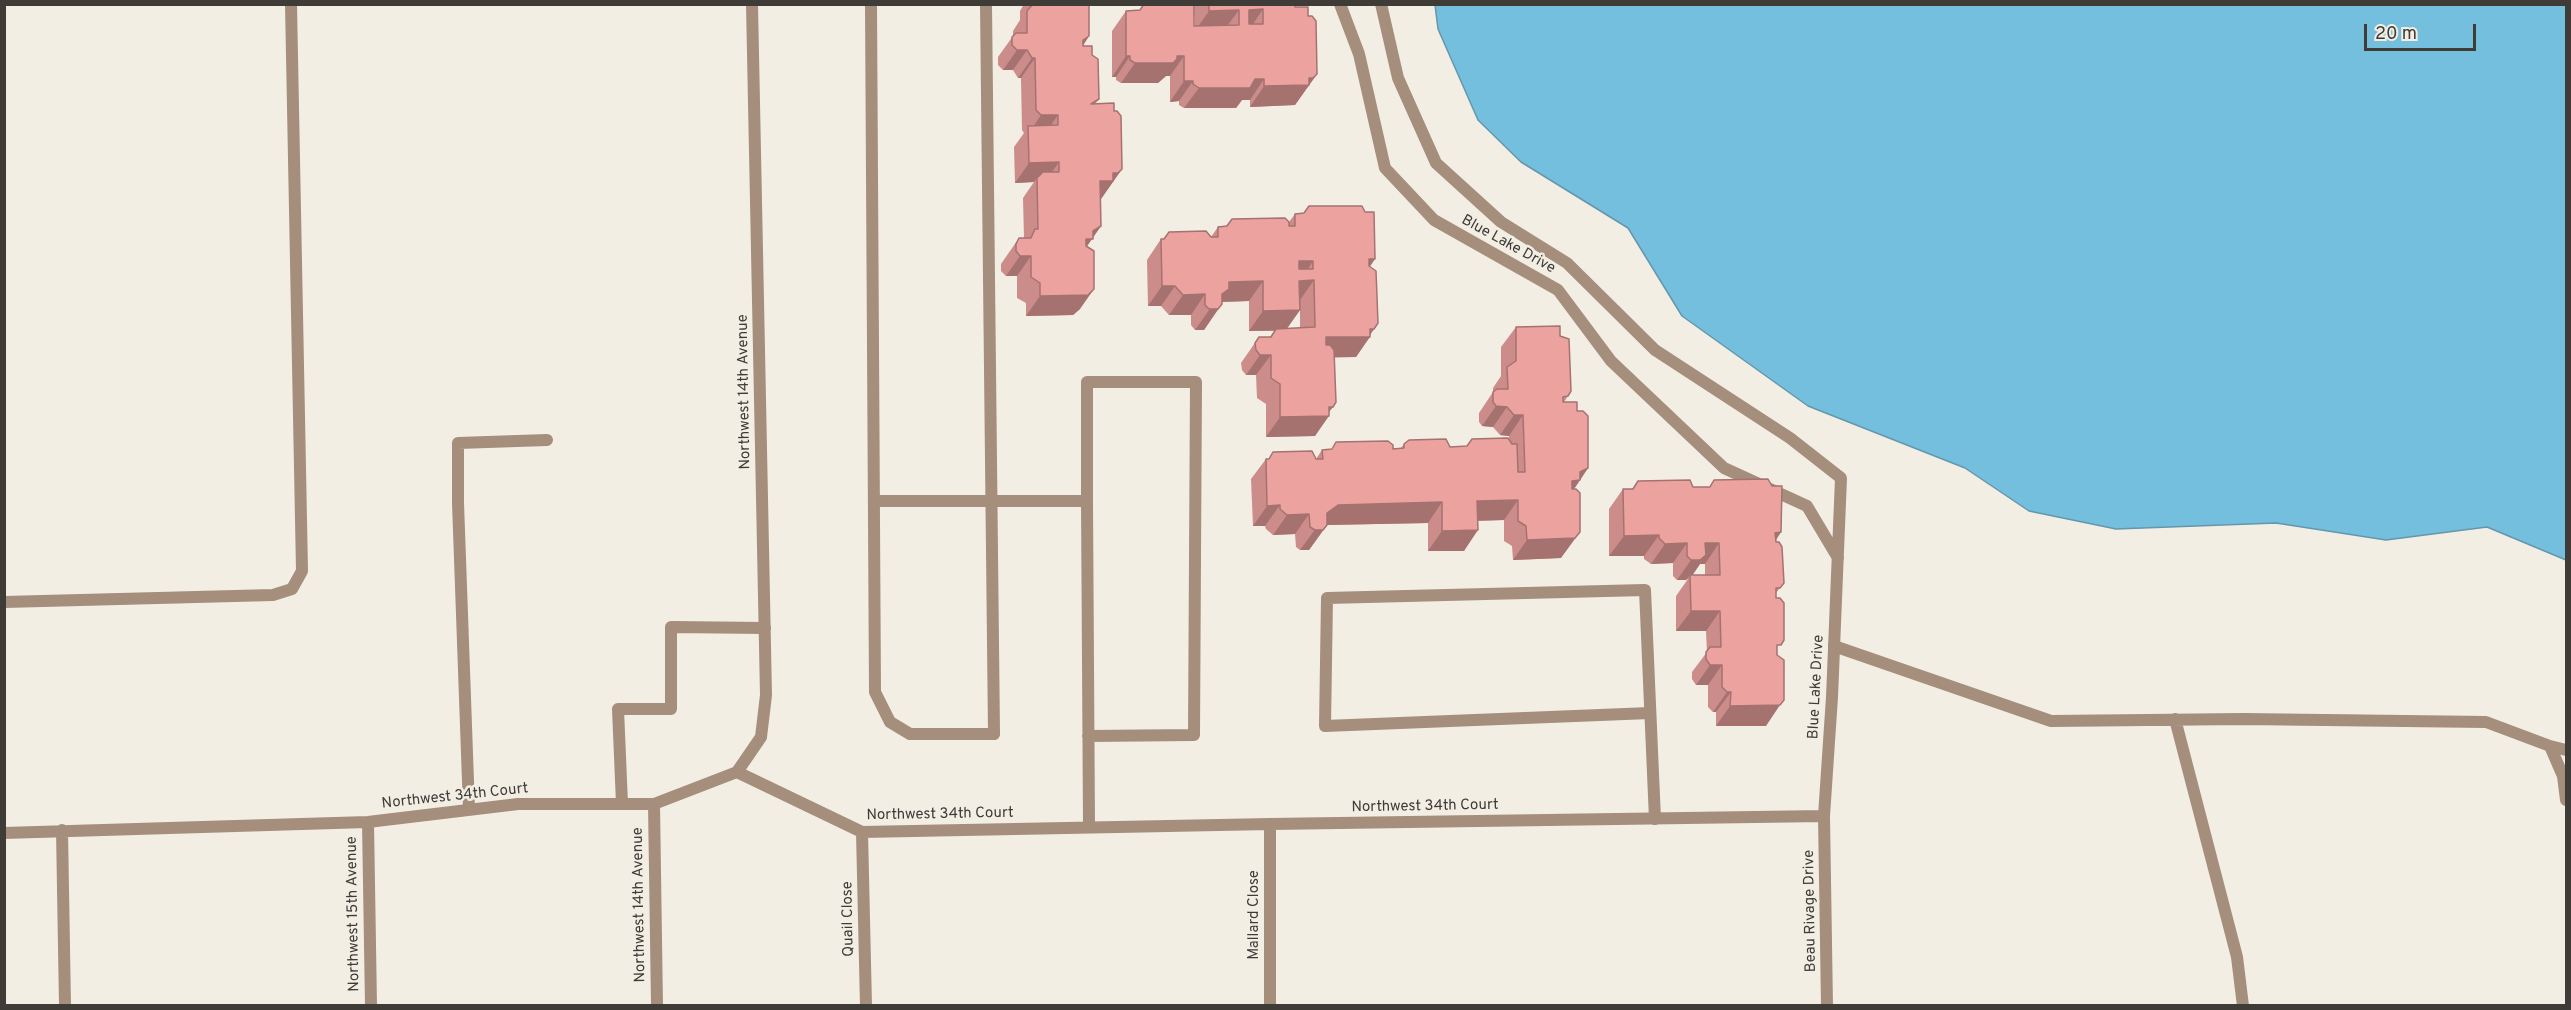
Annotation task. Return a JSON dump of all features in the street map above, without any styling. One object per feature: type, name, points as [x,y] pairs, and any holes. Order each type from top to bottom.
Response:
[{"type":"street","points":[[4,602],[273,595],[292,589],[302,571],[291,4]]},
{"type":"street","name":"Northwest 14th Avenue","points":[[737,772],[761,737],[766,695],[752,4]]},
{"type":"street","points":[[871,4],[875,692],[890,722],[910,734],[994,734],[986,4]]},
{"type":"street","name":"Blue Lake Drive","points":[[1340,4],[1359,54],[1385,168],[1434,220],[1558,290],[1611,361],[1724,468],[1807,506],[1839,559]]},
{"type":"street","name":"Blue Lake Drive","points":[[1381,4],[1398,78],[1436,163],[1501,222],[1567,263],[1655,350],[1790,438],[1841,478],[1839,559],[1824,816]]},
{"type":"street","points":[[1088,735],[1194,735],[1196,382],[1087,382],[1088,735],[1089,827]]},
{"type":"street","points":[[469,809],[458,503],[458,443],[548,440]]},
{"type":"street","points":[[873,501],[1088,501]]},
{"type":"street","points":[[1650,713],[1324,726],[1327,598],[1645,590],[1650,713],[1654,819]]},
{"type":"street","points":[[622,804],[618,709],[671,709],[671,627],[765,628]]},
{"type":"street","points":[[1834,646],[2051,721],[2175,719],[2486,722],[2566,750]]},
{"type":"street","points":[[2175,719],[2237,957],[2243,1005]]},
{"type":"street","points":[[2550,746],[2563,776],[2566,800]]},
{"type":"street","name":"Northwest 34th Court","points":[[4,833],[368,822],[518,804],[654,804],[737,772],[862,832],[1824,816]]},
{"type":"street","name":"Northwest 14th Avenue","points":[[654,804],[657,1005]]},
{"type":"street","name":"Beau Rivage Drive","points":[[1824,816],[1827,1005]]},
{"type":"street","name":"Northwest 15th Avenue","points":[[368,822],[371,1005]]},
{"type":"street","name":"Mallard Close","points":[[1270,824],[1270,1005]]},
{"type":"street","points":[[62,830],[65,1005]]},
{"type":"street","name":"Quail Close","points":[[862,832],[866,1005]]},
{"type":"water","points":[[1435,5],[2566,5],[2566,560],[2487,527],[2386,540],[2276,523],[2116,529],[2029,511],[1965,468],[1808,406],[1682,316],[1628,228],[1521,162],[1478,120],[1438,29]]},
{"type":"building","points":[[1033,4],[1089,4],[1089,36],[1083,40],[1083,46],[1092,46],[1092,55],[1098,59],[1099,99],[1091,104],[1114,103],[1114,111],[1121,116],[1122,169],[1118,173],[1113,173],[1113,181],[1100,181],[1101,226],[1093,231],[1093,239],[1086,239],[1086,246],[1094,251],[1094,289],[1088,295],[1040,296],[1040,283],[1031,277],[1031,256],[1020,256],[1016,251],[1019,238],[1031,238],[1035,229],[1038,229],[1037,178],[1043,172],[1059,172],[1059,162],[1029,163],[1028,126],[1058,125],[1058,115],[1041,115],[1036,110],[1035,58],[1032,58],[1027,50],[1017,50],[1012,45],[1012,37],[1016,33],[1027,33],[1027,11]]},
{"type":"building","points":[[1144,4],[1193,4],[1194,26],[1239,25],[1239,10],[1209,11],[1209,4],[1295,4],[1295,7],[1308,7],[1308,16],[1312,16],[1316,21],[1317,74],[1309,78],[1309,85],[1264,86],[1264,79],[1255,79],[1250,88],[1199,88],[1193,84],[1193,81],[1184,81],[1184,56],[1177,56],[1173,63],[1135,63],[1130,60],[1130,56],[1126,56],[1126,11],[1140,10]],"holes":[[[1263,9],[1263,24],[1249,24],[1249,10]]]},
{"type":"building","points":[[1309,206],[1362,206],[1365,212],[1374,212],[1375,259],[1369,259],[1369,266],[1376,271],[1378,323],[1374,329],[1370,329],[1370,337],[1326,337],[1326,345],[1330,345],[1334,350],[1336,402],[1333,407],[1329,407],[1329,416],[1280,417],[1280,384],[1271,378],[1271,355],[1260,355],[1255,343],[1259,337],[1271,337],[1276,329],[1315,327],[1314,280],[1299,281],[1300,310],[1263,311],[1263,281],[1229,282],[1229,289],[1222,294],[1222,304],[1218,309],[1209,309],[1205,305],[1205,294],[1183,295],[1175,286],[1162,286],[1161,239],[1164,239],[1169,232],[1206,231],[1211,237],[1218,237],[1218,227],[1227,226],[1232,219],[1285,218],[1289,226],[1295,226],[1295,214],[1304,213]],"holes":[[[1299,261],[1313,261],[1313,269],[1299,269]]]},
{"type":"building","points":[[1560,326],[1560,336],[1569,339],[1571,391],[1568,396],[1563,397],[1563,402],[1577,402],[1577,411],[1583,411],[1588,416],[1588,468],[1580,472],[1580,480],[1572,481],[1572,489],[1580,493],[1580,532],[1575,538],[1527,540],[1526,526],[1518,521],[1518,500],[1477,501],[1478,530],[1442,531],[1442,502],[1338,505],[1327,513],[1327,525],[1323,530],[1310,527],[1309,514],[1287,515],[1280,509],[1280,505],[1267,506],[1266,459],[1269,459],[1273,452],[1312,451],[1316,459],[1323,459],[1322,450],[1332,449],[1336,442],[1388,441],[1393,445],[1393,449],[1404,448],[1404,444],[1409,440],[1446,439],[1450,447],[1467,446],[1472,439],[1508,438],[1512,444],[1517,444],[1518,472],[1525,472],[1523,415],[1514,415],[1507,407],[1496,406],[1493,402],[1493,392],[1497,389],[1508,389],[1507,367],[1516,361],[1516,327]]},
{"type":"building","points":[[1768,479],[1772,486],[1782,486],[1781,532],[1775,533],[1776,542],[1779,542],[1782,547],[1784,583],[1780,588],[1776,588],[1776,598],[1780,598],[1784,603],[1784,640],[1781,645],[1777,645],[1777,655],[1784,660],[1784,700],[1780,705],[1730,706],[1731,692],[1727,692],[1722,687],[1722,665],[1710,665],[1706,659],[1706,652],[1710,647],[1721,647],[1720,611],[1691,611],[1690,575],[1720,575],[1719,543],[1705,543],[1706,555],[1700,560],[1691,560],[1687,556],[1687,543],[1665,544],[1659,535],[1624,536],[1623,489],[1633,489],[1638,481],[1690,480],[1693,487],[1710,487],[1714,480]]}]
